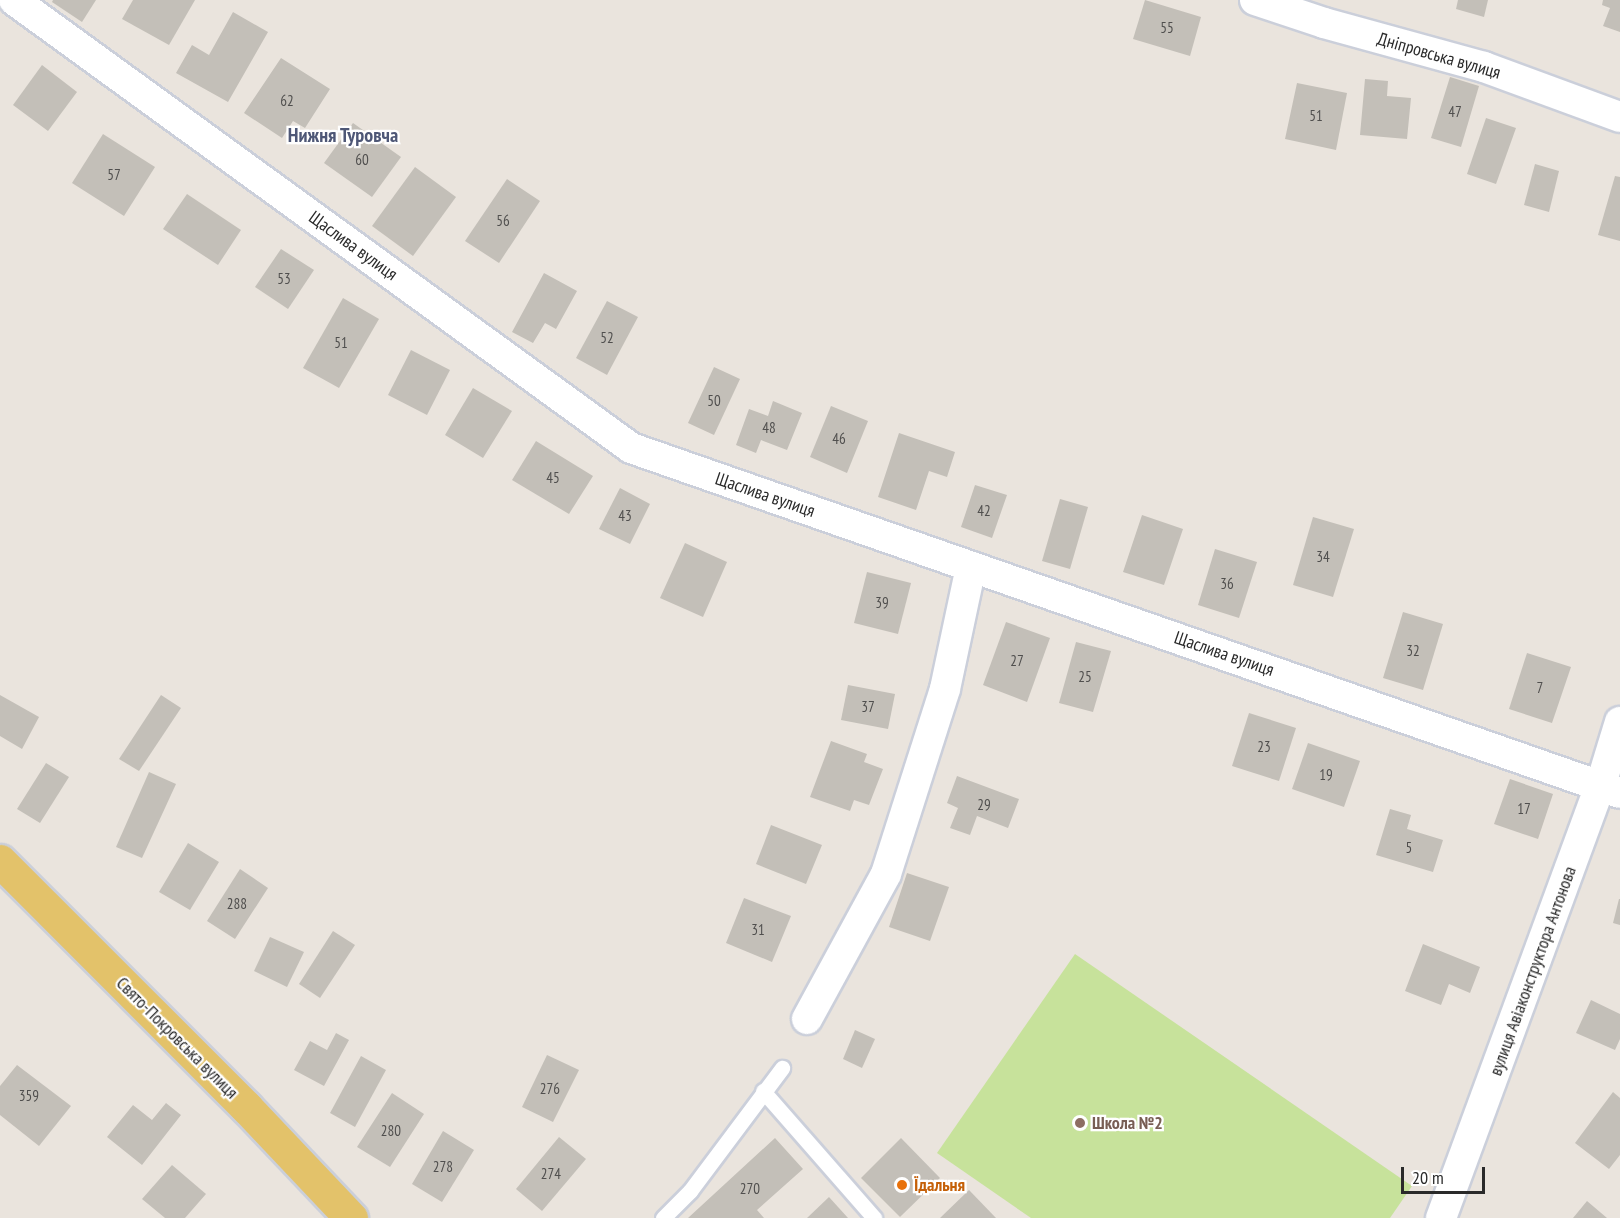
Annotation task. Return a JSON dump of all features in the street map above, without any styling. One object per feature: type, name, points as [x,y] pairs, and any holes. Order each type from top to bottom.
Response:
[{"type":"main road","name":"Свято-Покровська вулиця","points":[[1,864],[246,1107],[351,1218]]},
{"type":"street","name":"Щаслива вулиця","points":[[14,0],[631,448],[1611,788]]},
{"type":"street","name":"Дніпровська вулиця","points":[[1255,0],[1324,23],[1484,67],[1620,117]]},
{"type":"street","points":[[807,1019],[886,874],[945,689],[971,567]]},
{"type":"street","name":"вулиця Авіаконструктора Антонова","points":[[1441,1218],[1611,788],[1620,722]]},
{"type":"lane","points":[[667,1216],[690,1191],[782,1068]]},
{"type":"lane","points":[[763,1091],[874,1218]]},
{"type":"green space","points":[[1075,954],[1412,1186],[1390,1218],[1031,1218],[937,1153]]},
{"type":"building","points":[[53,0],[96,0],[82,22],[52,2]]},
{"type":"building","points":[[133,0],[195,0],[169,45],[122,19]]},
{"type":"building","points":[[1145,0],[1201,17],[1190,56],[1133,39]]},
{"type":"building","points":[[1458,0],[1488,0],[1484,17],[1456,9]]},
{"type":"building","points":[[1603,0],[1620,0],[1620,32],[1603,26],[1610,8],[1602,5]]},
{"type":"building","points":[[233,12],[268,32],[228,102],[176,73],[192,45],[209,55]]},
{"type":"building","points":[[281,58],[330,89],[305,128],[293,121],[282,138],[244,113]]},
{"type":"building","points":[[42,65],[77,92],[48,131],[13,105]]},
{"type":"building","points":[[1450,77],[1479,86],[1461,147],[1431,138]]},
{"type":"building","points":[[1365,79],[1388,81],[1387,96],[1411,98],[1407,139],[1360,135]]},
{"type":"building","points":[[1297,83],[1347,93],[1336,150],[1285,139]]},
{"type":"building","points":[[1486,118],[1516,128],[1496,184],[1467,174]]},
{"type":"building","points":[[353,123],[401,157],[372,197],[324,163]]},
{"type":"building","points":[[103,134],[155,167],[124,216],[72,183]]},
{"type":"building","points":[[1535,164],[1559,171],[1549,212],[1524,205]]},
{"type":"building","points":[[415,167],[456,197],[413,256],[372,226]]},
{"type":"building","points":[[1615,176],[1620,177],[1620,241],[1598,235]]},
{"type":"building","points":[[507,179],[540,201],[499,263],[465,241]]},
{"type":"building","points":[[187,194],[241,230],[218,265],[163,229]]},
{"type":"building","points":[[281,249],[314,270],[288,309],[255,287]]},
{"type":"building","points":[[544,273],[577,291],[556,329],[545,323],[533,343],[512,332]]},
{"type":"building","points":[[343,298],[379,319],[339,388],[303,368]]},
{"type":"building","points":[[607,301],[638,317],[607,375],[576,358]]},
{"type":"building","points":[[411,350],[450,370],[427,415],[388,395]]},
{"type":"building","points":[[714,367],[740,379],[714,435],[688,423]]},
{"type":"building","points":[[473,388],[512,411],[483,458],[445,435]]},
{"type":"building","points":[[773,401],[802,413],[787,450],[761,440],[756,453],[736,445],[749,409],[768,416]]},
{"type":"building","points":[[831,406],[868,421],[847,473],[810,457]]},
{"type":"building","points":[[899,433],[955,452],[947,477],[929,471],[916,510],[878,497]]},
{"type":"building","points":[[536,441],[593,476],[569,514],[512,480]]},
{"type":"building","points":[[975,485],[1007,495],[992,538],[961,527]]},
{"type":"building","points":[[620,488],[650,504],[630,544],[599,529]]},
{"type":"building","points":[[1060,499],[1088,507],[1070,569],[1042,561]]},
{"type":"building","points":[[1142,515],[1183,529],[1164,585],[1123,572]]},
{"type":"building","points":[[1313,517],[1354,529],[1333,597],[1293,585]]},
{"type":"building","points":[[685,543],[727,562],[703,617],[660,598]]},
{"type":"building","points":[[1215,549],[1257,562],[1239,618],[1198,605]]},
{"type":"building","points":[[867,572],[911,583],[898,634],[854,623]]},
{"type":"building","points":[[1403,612],[1443,624],[1423,690],[1383,678]]},
{"type":"building","points":[[1006,622],[1050,638],[1027,702],[983,685]]},
{"type":"building","points":[[1076,642],[1111,651],[1093,712],[1059,703]]},
{"type":"building","points":[[1527,653],[1571,667],[1552,723],[1509,709]]},
{"type":"building","points":[[848,685],[895,694],[888,729],[841,720]]},
{"type":"building","points":[[0,695],[39,717],[22,749],[0,736]]},
{"type":"building","points":[[161,695],[181,708],[139,771],[119,759]]},
{"type":"building","points":[[1249,713],[1296,728],[1279,781],[1232,766]]},
{"type":"building","points":[[831,741],[867,754],[864,762],[883,769],[869,805],[854,800],[850,811],[810,797]]},
{"type":"building","points":[[1308,743],[1360,761],[1344,807],[1292,789]]},
{"type":"building","points":[[46,763],[69,777],[40,823],[17,809]]},
{"type":"building","points":[[149,772],[176,784],[142,858],[116,847]]},
{"type":"building","points":[[957,776],[1019,799],[1008,828],[977,816],[970,835],[950,828],[958,808],[947,803]]},
{"type":"building","points":[[1510,779],[1553,794],[1538,839],[1494,824]]},
{"type":"building","points":[[1390,809],[1411,815],[1407,829],[1443,840],[1433,872],[1376,855]]},
{"type":"building","points":[[771,825],[822,845],[806,884],[756,864]]},
{"type":"building","points":[[188,843],[219,862],[190,910],[159,892]]},
{"type":"building","points":[[240,869],[268,888],[235,939],[207,921]]},
{"type":"building","points":[[907,873],[949,887],[930,941],[889,927]]},
{"type":"building","points":[[744,898],[791,916],[772,962],[726,943]]},
{"type":"building","points":[[1620,899],[1620,925],[1613,923]]},
{"type":"building","points":[[333,931],[355,945],[320,998],[299,984]]},
{"type":"building","points":[[270,937],[304,952],[287,987],[254,971]]},
{"type":"building","points":[[1423,944],[1480,967],[1470,993],[1449,984],[1441,1005],[1405,991]]},
{"type":"building","points":[[1591,1000],[1620,1014],[1620,1039],[1615,1050],[1576,1033]]},
{"type":"building","points":[[855,1030],[875,1039],[862,1068],[843,1059]]},
{"type":"building","points":[[336,1033],[349,1040],[324,1086],[294,1070],[310,1041],[327,1050]]},
{"type":"building","points":[[547,1055],[579,1070],[553,1122],[522,1107]]},
{"type":"building","points":[[361,1056],[386,1070],[355,1127],[330,1113]]},
{"type":"building","points":[[17,1065],[71,1106],[39,1146],[0,1115],[0,1086]]},
{"type":"building","points":[[1613,1092],[1620,1098],[1620,1155],[1609,1169],[1575,1143]]},
{"type":"building","points":[[392,1093],[424,1114],[390,1167],[357,1147]]},
{"type":"building","points":[[166,1103],[181,1115],[142,1165],[107,1137],[133,1105],[152,1120]]},
{"type":"building","points":[[443,1131],[474,1150],[442,1202],[412,1184]]},
{"type":"building","points":[[559,1137],[586,1159],[542,1211],[516,1189]]},
{"type":"building","points":[[775,1138],[803,1169],[757,1210],[764,1218],[688,1218]]},
{"type":"building","points":[[901,1138],[940,1178],[900,1217],[861,1178]]},
{"type":"building","points":[[172,1165],[206,1194],[185,1218],[165,1218],[142,1199]]},
{"type":"building","points":[[969,1190],[996,1218],[940,1218]]},
{"type":"building","points":[[829,1197],[848,1218],[807,1218]]},
{"type":"building","points":[[1587,1201],[1607,1218],[1573,1218]]},
{"type":"place","name":"Школа №2","points":[[1080,1123]]},
{"type":"place","name":"Їдальня","points":[[902,1185]]},
{"type":"district","name":"Нижня Туровча","points":[[343,135]]}]
